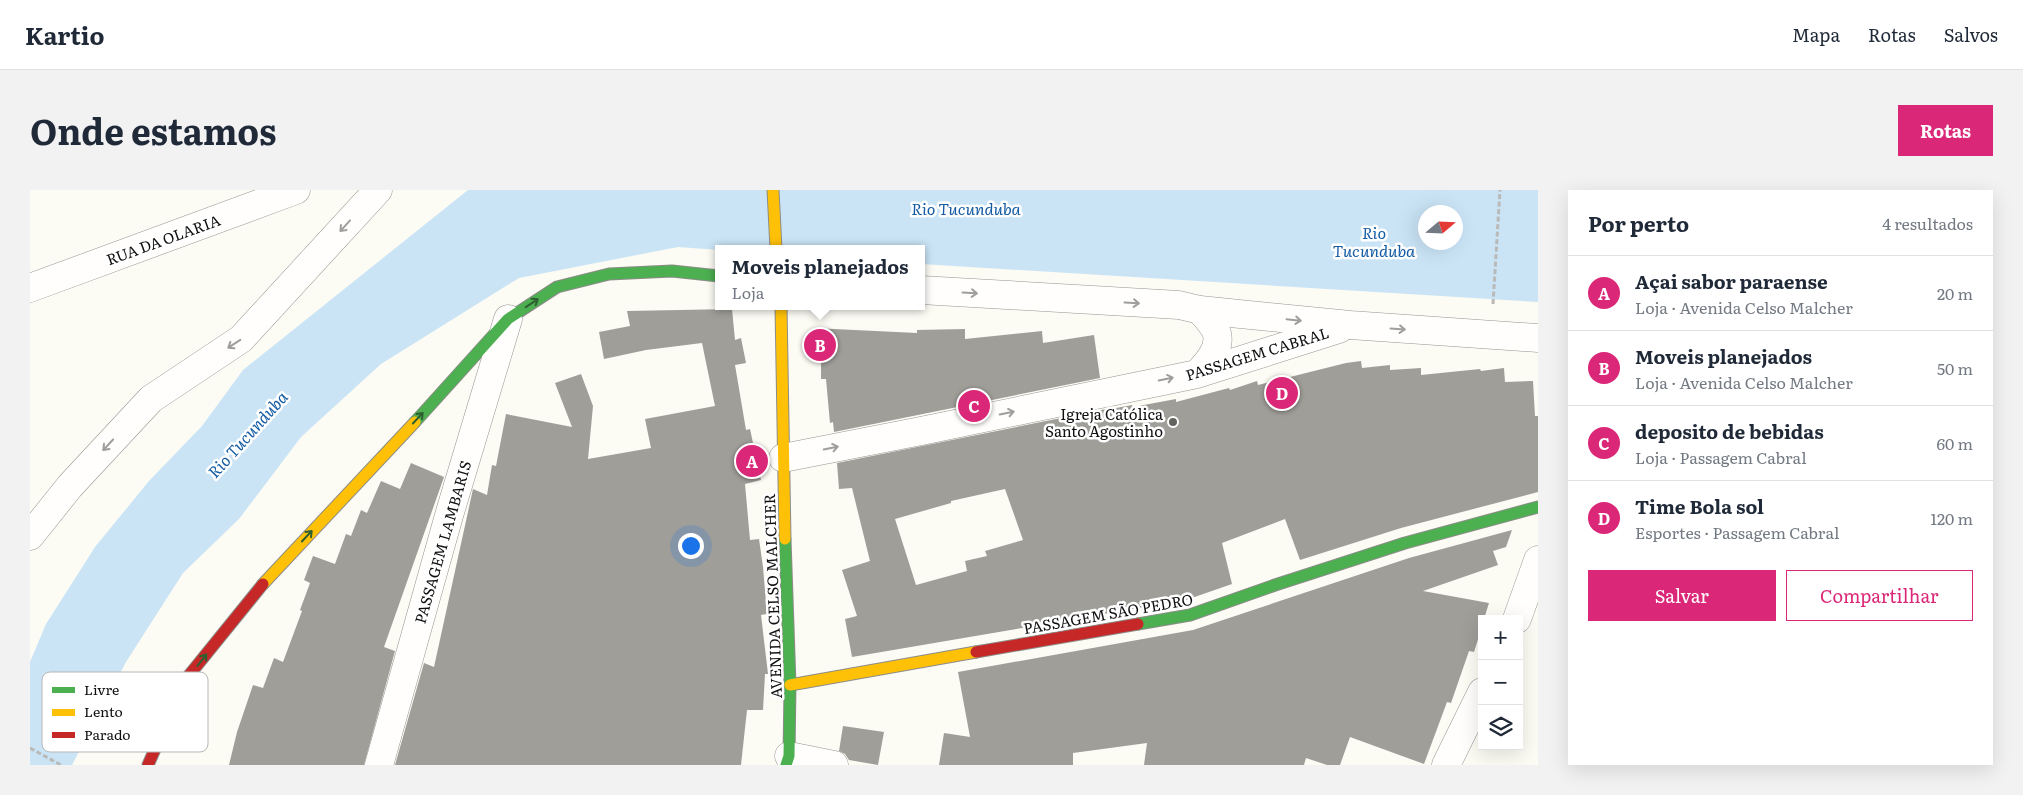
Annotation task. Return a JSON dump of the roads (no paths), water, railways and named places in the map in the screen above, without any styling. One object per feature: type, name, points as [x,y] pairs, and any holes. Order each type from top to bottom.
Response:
[{"type":"street","name":"RUA DA OLARIA","points":[[30,288],[296,190]]},
{"type":"street","points":[[30,536],[70,486],[151,398],[241,339],[378,190]]},
{"type":"street","points":[[773,190],[776,245]]},
{"type":"street","points":[[192,672],[254,593],[451,383],[508,319],[557,287],[609,274],[672,271],[715,276]]},
{"type":"street","points":[[925,290],[1179,305],[1200,310],[1350,325],[1538,338]]},
{"type":"street","name":"AVENIDA CELSO MALCHER","points":[[781,310],[783,458],[790,685],[788,761]]},
{"type":"street","points":[[1197,374],[1210,361],[1217,346],[1216,330],[1200,310]]},
{"type":"street","name":"PASSAGEM LAMBARIS","points":[[380,765],[450,512],[508,319]]},
{"type":"street","name":"PASSAGEM CABRAL","points":[[783,458],[1197,374],[1350,325]]},
{"type":"street","name":"PASSAGEM SÃO PEDRO","points":[[790,685],[1190,615],[1405,543],[1538,507]]},
{"type":"street","points":[[1518,615],[1538,560]]},
{"type":"street","points":[[1446,765],[1478,700]]},
{"type":"street","points":[[148,765],[154,752]]},
{"type":"street","points":[[788,761],[834,765]]},
{"type":"water","name":"Rio Tucunduba","points":[[468,190],[1538,190],[1538,302],[925,264],[925,245],[715,245],[715,250],[678,247],[519,278],[381,364],[301,437],[239,519],[183,573],[121,672],[42,672],[42,752],[79,752],[72,765],[30,765],[30,662],[46,624],[95,547],[149,481],[202,426],[243,370]]},
{"type":"place","name":"Moveis planejados","points":[[820,345]]},
{"type":"place","name":"Time Bola sol","points":[[1282,393]]},
{"type":"place","name":"deposito de bebidas","points":[[974,406]]},
{"type":"place","name":"Igreja Católica Santo Agostinho","points":[[1173,422]]},
{"type":"place","name":"Açai sabor paraense","points":[[752,461]]}]
